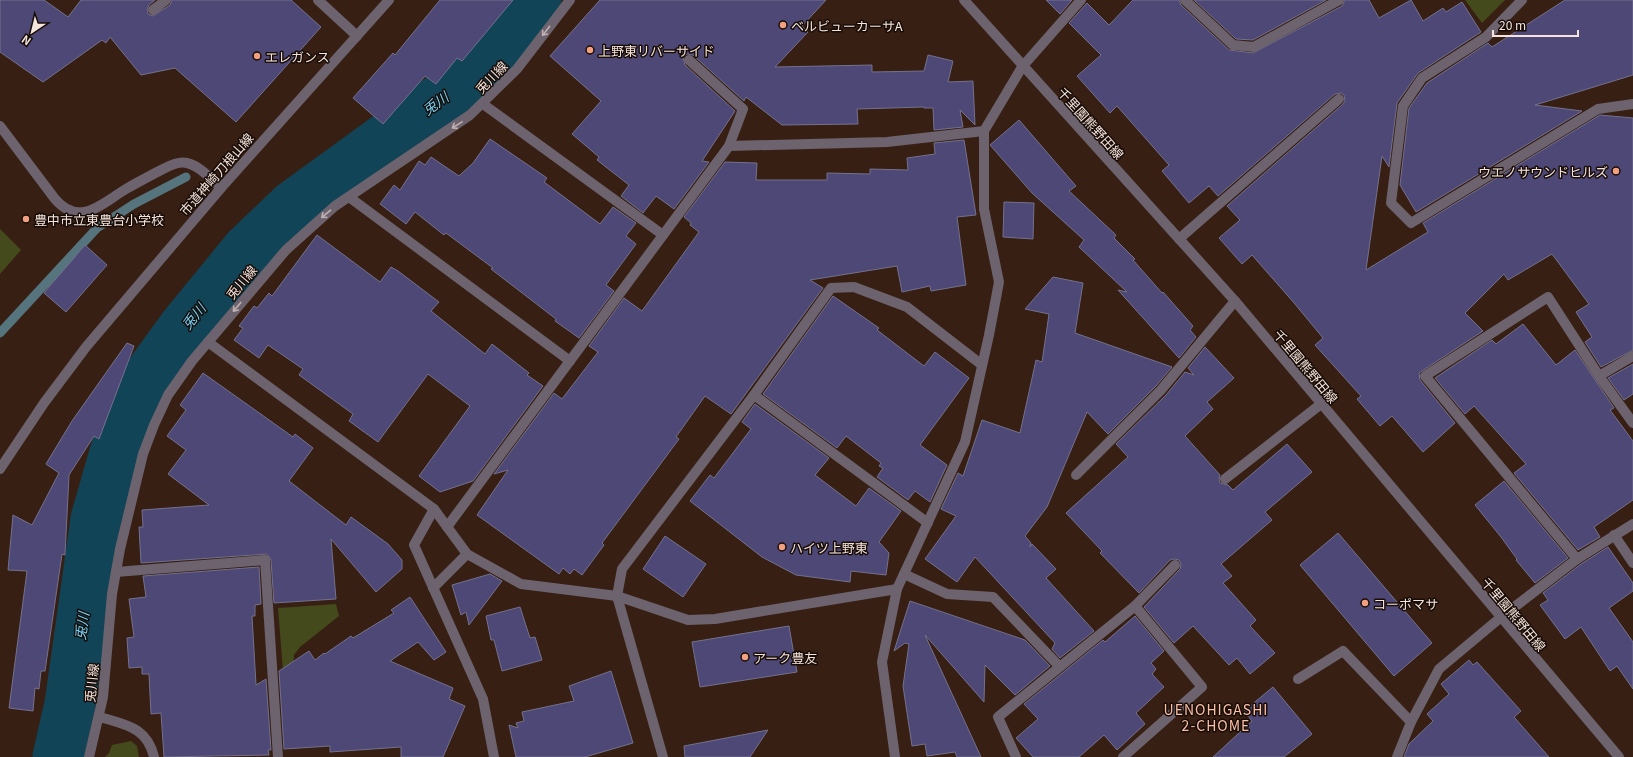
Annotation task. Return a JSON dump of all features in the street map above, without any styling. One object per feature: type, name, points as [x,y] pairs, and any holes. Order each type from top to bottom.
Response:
[{"type":"street","points":[[153,10],[166,0]]},
{"type":"street","points":[[318,0],[357,36]]},
{"type":"street","name":"市道神崎刀根山線","points":[[0,469],[63,375],[221,188],[389,0]]},
{"type":"street","name":"兎川線","points":[[90,757],[100,717],[112,594],[126,524],[148,438],[168,395],[192,361],[286,250],[330,210],[462,121],[483,104],[516,69],[570,0]]},
{"type":"street","name":"千里園熊野田線","points":[[964,0],[1234,301],[1500,618],[1619,757]]},
{"type":"street","points":[[895,757],[882,662],[897,589],[965,442],[999,282],[984,209],[984,131],[1022,66],[1081,0]]},
{"type":"street","points":[[1185,0],[1233,45],[1254,47],[1339,0]]},
{"type":"street","points":[[1522,0],[1486,37],[1422,78],[1402,106],[1391,203],[1412,223],[1598,109],[1633,104]]},
{"type":"street","points":[[447,527],[729,146],[743,109],[689,60]]},
{"type":"street","points":[[1179,239],[1339,99]]},
{"type":"street","points":[[483,104],[663,235]]},
{"type":"street","points":[[0,126],[55,199],[60,205],[70,211],[80,213],[95,210],[126,189],[180,162],[195,165],[221,188]]},
{"type":"street","points":[[729,146],[887,142],[984,131]]},
{"type":"street","points":[[349,197],[570,361]]},
{"type":"street","points":[[663,757],[617,596],[622,569],[754,395],[831,288],[854,287],[907,307],[982,365]]},
{"type":"street","points":[[1577,559],[1425,376],[1548,297],[1599,376],[1633,423]]},
{"type":"street","points":[[1076,475],[1161,390],[1234,301]]},
{"type":"street","points":[[208,342],[434,509],[467,554],[521,584],[617,596],[688,620],[715,619],[897,589]]},
{"type":"street","points":[[1599,376],[1633,356]]},
{"type":"street","points":[[754,395],[928,523]]},
{"type":"street","points":[[1225,479],[1321,404]]},
{"type":"street","points":[[434,509],[414,545],[483,699],[494,757]]},
{"type":"street","points":[[1397,757],[1412,722],[1439,669],[1500,618],[1577,559],[1614,534],[1633,524]]},
{"type":"street","points":[[1614,534],[1633,563]]},
{"type":"street","points":[[432,588],[467,554]]},
{"type":"street","points":[[116,572],[265,560],[278,757]]},
{"type":"street","points":[[1016,757],[998,717],[1059,666],[1135,606],[1175,565]]},
{"type":"street","points":[[904,574],[946,594],[993,597],[1059,666]]},
{"type":"street","points":[[1123,757],[1202,687],[1135,606]]},
{"type":"street","points":[[1298,679],[1344,651],[1412,722]]},
{"type":"street","points":[[100,717],[130,727],[143,734],[151,745],[154,757]]},
{"type":"green space","points":[[1465,0],[1505,0],[1482,23]]},
{"type":"green space","points":[[0,229],[21,250],[0,274]]},
{"type":"green space","points":[[336,604],[339,616],[300,647],[294,655],[293,670],[283,671],[278,608]]},
{"type":"green space","points":[[131,741],[137,746],[139,757],[105,757],[109,753],[112,745]]},
{"type":"building","points":[[0,0],[44,0],[68,17],[81,0],[155,0],[149,5],[147,10],[148,14],[153,16],[170,5],[172,0],[291,0],[321,27],[236,122],[175,68],[141,75],[110,37],[106,43],[102,40],[43,82],[0,52]]},
{"type":"building","points":[[440,0],[513,0],[462,61],[457,58],[436,84],[425,76],[383,124],[353,98],[393,53],[395,55]]},
{"type":"building","points":[[600,0],[826,0],[802,26],[808,32],[775,67],[872,65],[872,72],[924,71],[928,55],[953,61],[948,82],[973,81],[975,125],[960,110],[963,127],[934,130],[933,108],[924,107],[857,109],[858,124],[782,125],[746,97],[744,101],[693,55],[687,54],[683,58],[685,65],[735,111],[702,161],[709,162],[674,209],[656,196],[643,213],[621,196],[629,185],[597,160],[599,157],[572,134],[601,101],[550,56]]},
{"type":"building","points":[[1046,0],[1072,0],[1060,14]]},
{"type":"building","points":[[1133,0],[1179,0],[1181,5],[1229,50],[1253,53],[1342,6],[1345,0],[1369,0],[1379,18],[1411,0],[1423,21],[1443,8],[1446,12],[1462,2],[1481,32],[1418,73],[1397,103],[1389,167],[1382,156],[1366,270],[1428,232],[1423,223],[1600,115],[1633,118],[1633,350],[1601,367],[1585,342],[1592,337],[1576,312],[1589,304],[1552,254],[1508,280],[1504,274],[1465,313],[1483,331],[1419,373],[1420,380],[1455,423],[1423,452],[1392,416],[1380,426],[1357,399],[1361,396],[1315,345],[1323,338],[1295,304],[1252,255],[1242,264],[1219,238],[1240,220],[1227,206],[1343,104],[1345,101],[1344,95],[1341,93],[1335,94],[1218,196],[1209,186],[1189,203],[1162,171],[1169,165],[1117,106],[1110,113],[1077,76],[1101,55],[1069,23],[1087,3],[1109,25]]},
{"type":"building","points":[[1194,0],[1326,0],[1253,40],[1236,39]]},
{"type":"building","points":[[1565,0],[1633,0],[1633,75],[1535,105],[1582,111],[1416,212],[1400,185],[1409,108],[1427,83],[1488,43],[1492,47]]},
{"type":"building","points":[[1019,120],[1076,186],[1069,191],[1116,235],[1114,238],[1135,259],[1133,260],[1193,326],[1190,330],[1196,337],[1179,358],[1118,290],[1127,292],[1079,247],[1084,240],[1032,193],[990,145]]},
{"type":"building","points":[[490,139],[547,178],[544,182],[600,224],[613,207],[636,223],[626,236],[636,244],[606,285],[614,291],[579,338],[555,321],[556,319],[491,269],[493,268],[446,233],[444,235],[415,212],[406,224],[380,204],[394,185],[400,190],[419,161],[425,165],[431,157],[459,176],[473,163]]},
{"type":"building","points":[[964,140],[976,215],[957,217],[966,285],[931,291],[930,286],[902,292],[897,266],[810,280],[823,288],[731,414],[705,396],[676,437],[679,439],[602,543],[604,545],[582,575],[574,569],[570,574],[563,568],[559,574],[477,515],[508,470],[494,474],[554,393],[562,399],[598,352],[589,346],[624,298],[642,311],[699,232],[690,225],[691,223],[684,217],[725,162],[757,163],[756,180],[827,180],[827,173],[870,174],[870,169],[908,170],[907,158],[935,154],[934,143]]},
{"type":"building","points":[[1004,202],[1034,203],[1033,239],[1003,237]]},
{"type":"building","points":[[317,235],[380,282],[391,267],[398,271],[439,302],[431,311],[485,354],[492,344],[529,373],[527,375],[543,386],[473,481],[440,492],[419,476],[470,406],[428,374],[378,442],[349,421],[353,414],[299,375],[303,369],[268,345],[259,358],[234,340],[243,328],[239,326],[254,306],[257,308],[269,293],[272,296]]},
{"type":"building","points":[[85,245],[107,265],[66,312],[44,293]]},
{"type":"building","points":[[1053,277],[1083,283],[1075,333],[1172,367],[1156,386],[1108,434],[1087,412],[1047,507],[1025,536],[1031,543],[1030,547],[1032,544],[1056,569],[1046,578],[1094,631],[1060,658],[1052,649],[1055,643],[975,557],[957,582],[925,559],[956,516],[941,509],[958,473],[963,476],[982,420],[1020,433],[1036,360],[1042,362],[1049,314],[1025,309]]},
{"type":"building","points":[[833,296],[879,328],[877,330],[924,366],[935,352],[969,378],[920,445],[947,465],[930,502],[915,491],[908,500],[877,477],[883,468],[879,466],[881,463],[846,436],[837,448],[763,394]]},
{"type":"building","points":[[1523,324],[1556,365],[1575,350],[1614,408],[1610,410],[1633,441],[1633,500],[1594,527],[1600,537],[1578,550],[1514,473],[1526,464],[1474,406],[1465,414],[1435,378],[1492,340],[1496,344]]},
{"type":"building","points":[[127,343],[134,346],[99,439],[94,436],[69,475],[65,555],[62,554],[45,671],[41,671],[39,689],[35,688],[33,711],[9,708],[27,571],[8,570],[13,515],[32,525],[59,473],[46,464],[72,421]]},
{"type":"building","points":[[1205,347],[1234,378],[1207,402],[1213,409],[1185,436],[1220,475],[1220,483],[1228,485],[1233,490],[1287,444],[1312,472],[1265,512],[1272,520],[1221,564],[1232,576],[1223,583],[1256,620],[1250,626],[1275,653],[1250,674],[1237,658],[1229,665],[1193,626],[1174,643],[1144,607],[1180,569],[1181,564],[1179,560],[1170,560],[1139,593],[1100,553],[1102,551],[1066,513],[1128,457],[1116,444],[1166,395],[1185,372],[1194,375],[1188,368]]},
{"type":"building","points":[[1633,364],[1633,394],[1624,400],[1608,378]]},
{"type":"building","points":[[203,373],[293,437],[295,434],[313,448],[289,481],[346,525],[351,517],[388,544],[402,560],[402,569],[376,592],[331,539],[336,599],[274,603],[271,560],[267,554],[141,563],[139,527],[143,527],[142,510],[209,505],[168,474],[186,450],[167,436],[186,410],[180,405]]},
{"type":"building","points":[[755,404],[829,458],[815,475],[856,506],[869,488],[901,511],[879,542],[889,553],[886,575],[851,571],[850,582],[796,575],[762,557],[690,501],[710,475],[714,478],[751,429],[742,422]]},
{"type":"building","points":[[1504,481],[1568,558],[1535,583],[1475,505]]},
{"type":"building","name":"コーポマサ","points":[[1338,533],[1432,643],[1394,676],[1300,565]]},
{"type":"building","points":[[665,536],[706,564],[683,597],[643,569]]},
{"type":"building","points":[[1608,547],[1633,583],[1633,591],[1609,608],[1633,642],[1633,689],[1617,666],[1610,671],[1581,627],[1565,639],[1540,605],[1548,600],[1543,593],[1581,564]]},
{"type":"building","points":[[259,567],[261,604],[255,605],[255,616],[252,616],[256,685],[266,679],[271,750],[268,750],[269,755],[164,757],[161,713],[151,714],[149,674],[142,674],[142,667],[129,668],[127,638],[134,637],[129,599],[146,597],[143,576]]},
{"type":"building","points":[[490,574],[502,581],[469,625],[466,612],[461,615],[452,585]]},
{"type":"building","points":[[410,597],[446,652],[434,660],[418,642],[390,661],[453,688],[449,699],[465,706],[443,757],[401,757],[401,747],[330,752],[330,746],[284,749],[279,671],[309,651],[315,660],[351,636],[353,638],[394,613],[391,610]]},
{"type":"building","points":[[910,601],[1025,640],[1050,666],[1015,695],[985,665],[984,702],[925,635],[981,757],[957,757],[955,752],[927,756],[925,744],[912,746],[903,686],[909,644],[905,643],[894,651]]},
{"type":"building","points":[[520,607],[530,638],[535,637],[542,660],[502,671],[494,640],[491,640],[486,616]]},
{"type":"building","points":[[1135,616],[1164,651],[1151,663],[1156,669],[1152,674],[1164,687],[1136,713],[1145,724],[1117,750],[1104,735],[1079,757],[1033,757],[1016,738],[1038,719],[1024,704],[1103,640],[1105,642]]},
{"type":"building","name":"アーク豊友","points":[[789,626],[797,672],[700,687],[692,642]]},
{"type":"building","points":[[1469,660],[1473,665],[1477,662],[1521,711],[1514,717],[1549,757],[1404,757],[1409,744],[1433,721],[1427,714],[1449,694],[1441,684]]},
{"type":"building","points":[[611,671],[633,743],[585,757],[516,757],[509,725],[518,728],[516,723],[524,721],[522,712],[574,701],[569,686]]},
{"type":"building","points":[[1273,687],[1312,734],[1284,757],[1213,757],[1252,721],[1244,711]]},
{"type":"building","points":[[768,730],[750,757],[685,757],[684,746]]},
{"type":"waterway","name":"兎川","points":[[58,757],[70,704],[96,519],[114,456],[127,419],[152,371],[184,327],[247,250],[293,206],[461,84],[500,46],[536,0]]},
{"type":"waterway","points":[[0,333],[97,228],[134,204],[186,177]]},
{"type":"place","name":"ベルビューカーサA","points":[[783,25]]},
{"type":"place","name":"上野東リバーサイド","points":[[590,50]]},
{"type":"place","name":"エレガンス","points":[[257,56]]},
{"type":"place","name":"ウエノサウンドヒルズ","points":[[1616,171]]},
{"type":"place","name":"豊中市立東豊台小学校","points":[[26,219]]},
{"type":"place","name":"ハイツ上野東","points":[[782,547]]},
{"type":"place","name":"コーポマサ","points":[[1365,603]]},
{"type":"place","name":"アーク豊友","points":[[745,657]]},
{"type":"district","name":"UENOHIGASHI 2-CHOME","points":[[1216,718]]}]
